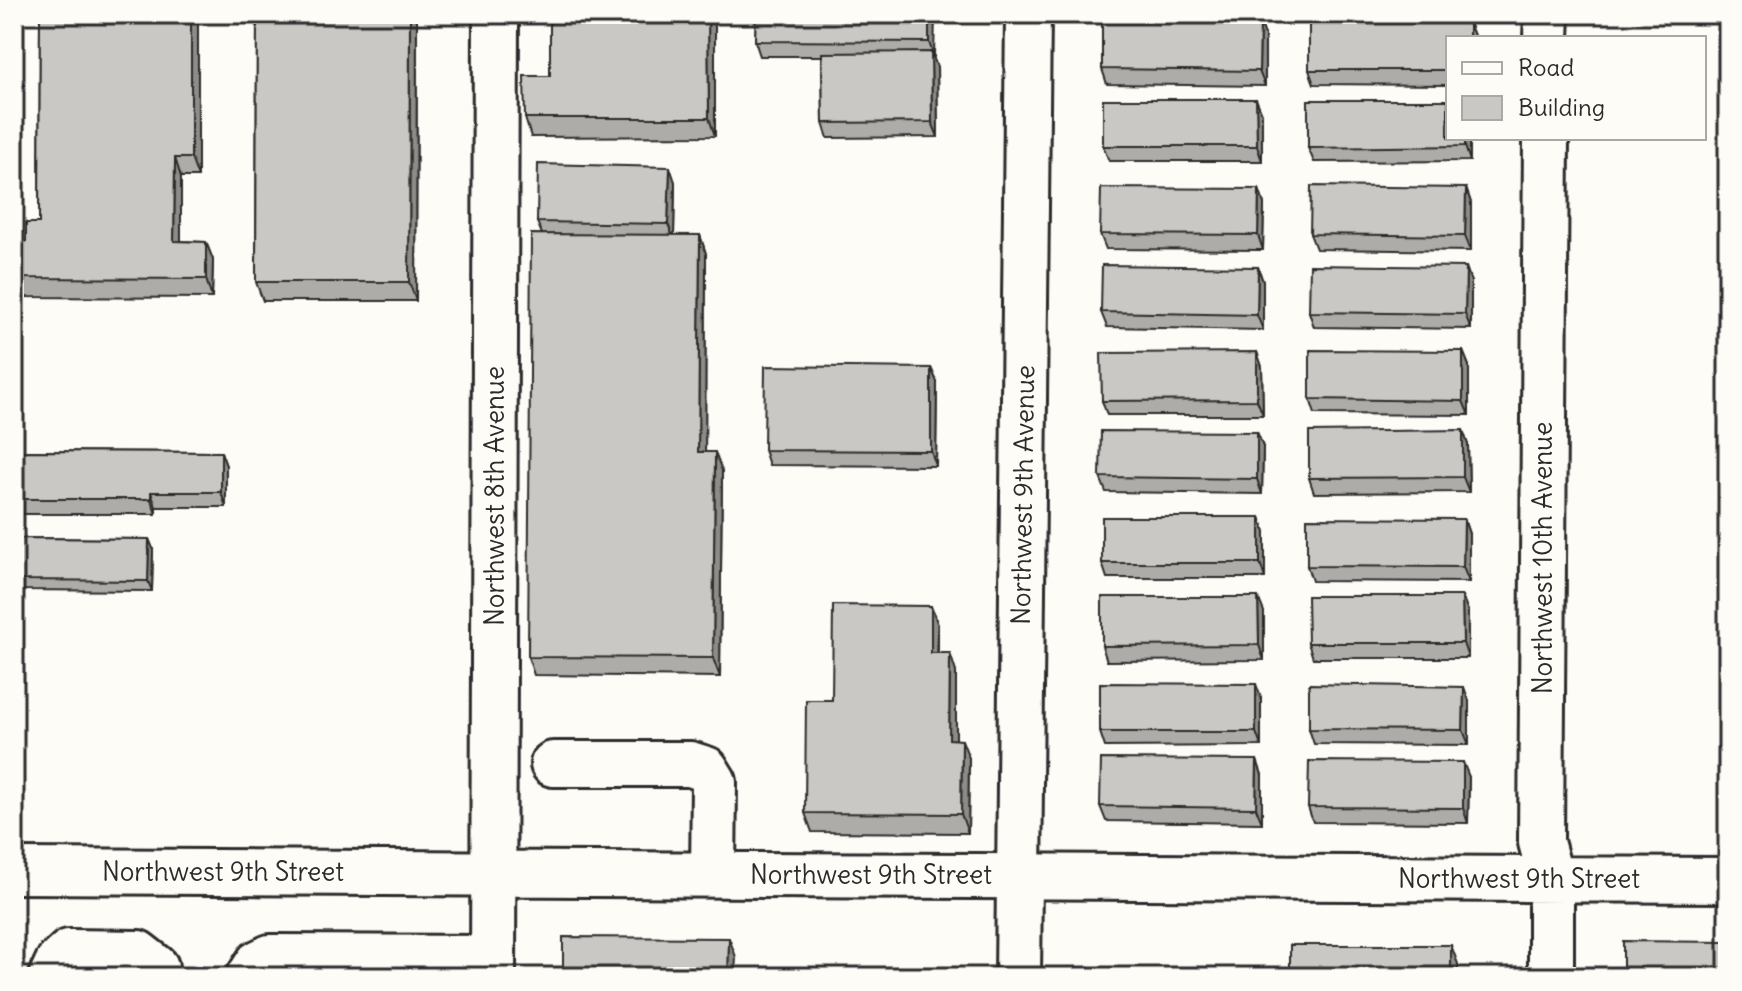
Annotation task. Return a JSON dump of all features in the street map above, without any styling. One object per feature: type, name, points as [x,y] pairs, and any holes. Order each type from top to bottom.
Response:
[{"type":"street","name":"Northwest 8th Avenue","points":[[493,967],[496,14]]},
{"type":"street","name":"Northwest 9th Avenue","points":[[1018,977],[1028,14]]},
{"type":"street","points":[[1546,36],[1547,14]]},
{"type":"street","name":"Northwest 10th Avenue","points":[[1546,140],[1541,842],[1551,879],[1551,977]]},
{"type":"street","points":[[553,764],[690,764],[706,769],[714,782],[713,874]]},
{"type":"street","name":"Northwest 9th Street","points":[[14,871],[1728,880]]},
{"type":"street","points":[[39,976],[69,952],[138,953],[156,967],[156,977]]},
{"type":"street","points":[[249,977],[258,963],[270,957],[396,967],[493,967]]},
{"type":"building","points":[[40,14],[191,14],[191,158],[175,158],[174,241],[206,242],[206,279],[14,278],[14,241],[26,241],[26,223],[39,223]]},
{"type":"building","points":[[257,14],[410,14],[409,282],[256,282]]},
{"type":"building","points":[[550,14],[708,14],[709,118],[525,118],[524,76],[550,76]]},
{"type":"building","points":[[756,14],[929,14],[929,42],[755,41]]},
{"type":"building","points":[[1102,20],[1260,21],[1259,71],[1102,69]]},
{"type":"building","points":[[1309,23],[1469,23],[1469,36],[1446,36],[1446,70],[1309,70]]},
{"type":"building","points":[[931,52],[932,122],[823,123],[822,53]]},
{"type":"building","points":[[1103,99],[1256,99],[1257,146],[1103,146]]},
{"type":"building","points":[[1308,100],[1446,100],[1446,140],[1465,140],[1465,146],[1308,148]]},
{"type":"building","points":[[538,164],[670,167],[668,224],[537,222]]},
{"type":"building","points":[[1311,186],[1466,188],[1465,236],[1310,234]]},
{"type":"building","points":[[1101,188],[1259,189],[1258,235],[1100,234]]},
{"type":"building","points":[[531,234],[700,235],[698,452],[715,452],[713,658],[528,657]]},
{"type":"building","points":[[1102,265],[1258,267],[1257,315],[1101,312]]},
{"type":"building","points":[[1310,265],[1466,267],[1465,314],[1309,312]]},
{"type":"building","points":[[1310,350],[1463,351],[1463,401],[1310,399]]},
{"type":"building","points":[[1257,352],[1257,400],[1102,401],[1101,353]]},
{"type":"building","points":[[765,366],[931,368],[931,451],[764,450]]},
{"type":"building","points":[[1463,430],[1463,477],[1309,478],[1309,432]]},
{"type":"building","points":[[1101,431],[1257,432],[1257,479],[1100,477]]},
{"type":"building","points":[[14,451],[221,452],[221,492],[151,492],[151,499],[14,499]]},
{"type":"building","points":[[1102,517],[1260,517],[1260,563],[1102,563]]},
{"type":"building","points":[[1307,518],[1464,519],[1463,567],[1307,566]]},
{"type":"building","points":[[14,538],[149,539],[148,581],[14,580]]},
{"type":"building","points":[[1307,596],[1462,596],[1463,643],[1308,643]]},
{"type":"building","points":[[1102,597],[1258,597],[1259,645],[1102,646]]},
{"type":"building","points":[[833,605],[931,606],[931,653],[950,653],[949,739],[962,740],[961,814],[805,813],[806,700],[832,700]]},
{"type":"building","points":[[1100,683],[1256,684],[1256,732],[1100,732]]},
{"type":"building","points":[[1309,684],[1464,687],[1463,730],[1309,729]]},
{"type":"building","points":[[1101,759],[1257,760],[1256,808],[1100,806]]},
{"type":"building","points":[[1309,761],[1463,762],[1463,808],[1308,807]]},
{"type":"building","points":[[563,937],[729,938],[728,977],[563,977]]},
{"type":"building","points":[[1623,941],[1728,942],[1728,977],[1623,977]]},
{"type":"building","points":[[1290,945],[1451,945],[1451,977],[1290,977]]}]
